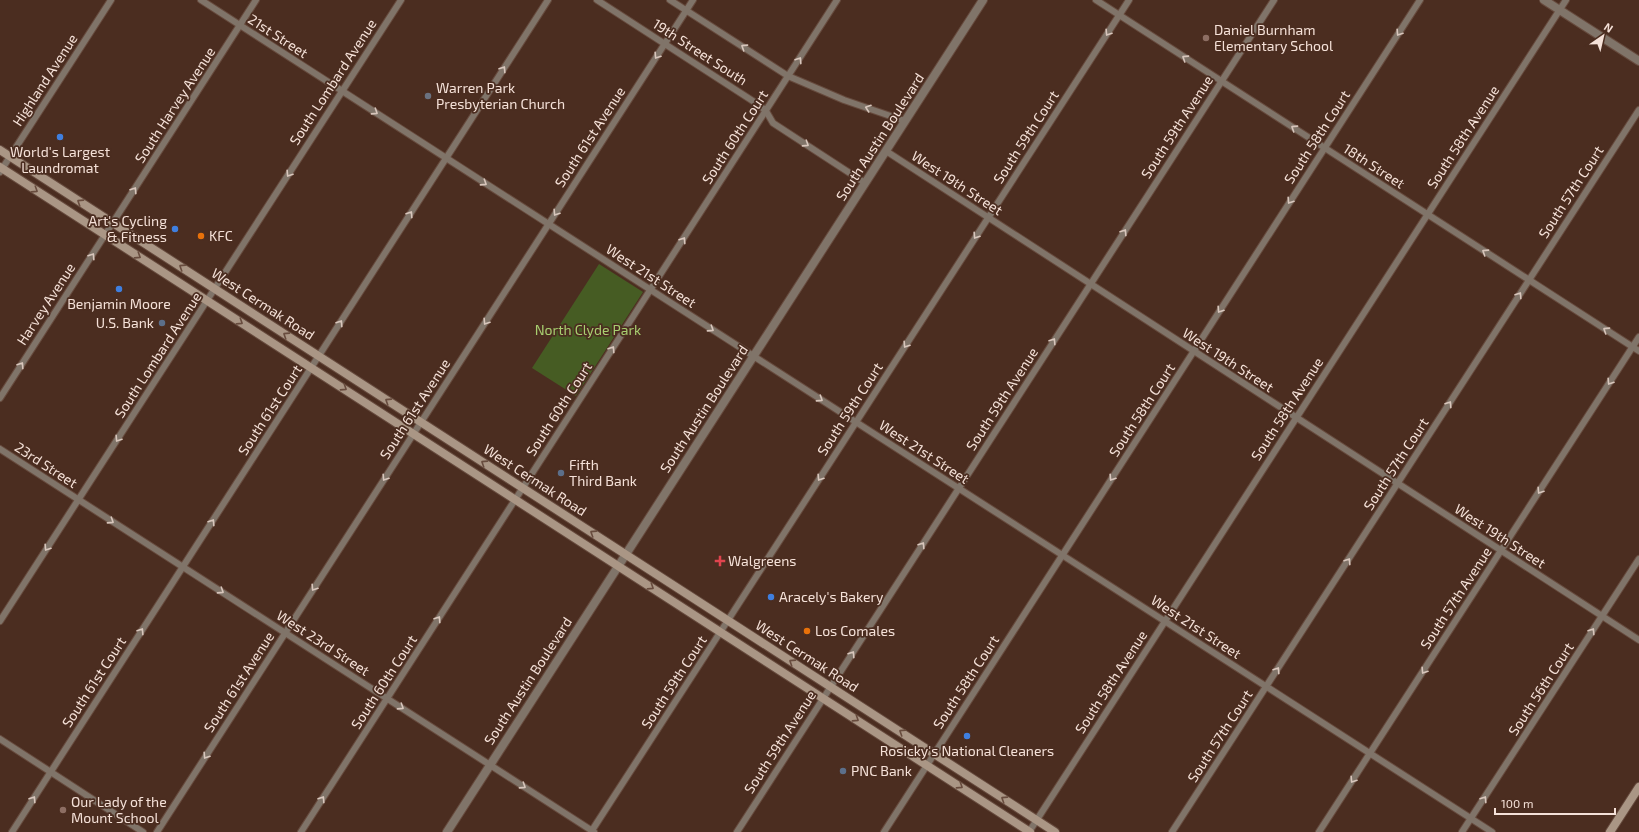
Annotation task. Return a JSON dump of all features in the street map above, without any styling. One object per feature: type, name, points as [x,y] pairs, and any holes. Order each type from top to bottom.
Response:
[{"type":"main road","name":"West Cermak Road","points":[[0,150],[1055,832]]},
{"type":"main road","name":"West Cermak Road","points":[[1,169],[312,367],[1029,832]]},
{"type":"main road","points":[[1610,832],[1639,787]]},
{"type":"street","name":"Highland Avenue","points":[[1,169],[111,0]]},
{"type":"street","name":"21st Street","points":[[201,0],[342,91]]},
{"type":"street","name":"South Harvey Avenue","points":[[113,223],[256,0]]},
{"type":"street","name":"South Lombard Avenue","points":[[0,621],[401,0]]},
{"type":"street","name":"South 61st Court","points":[[12,832],[548,0]]},
{"type":"street","name":"19th Street South","points":[[597,0],[758,104],[766,111],[773,123],[865,183]]},
{"type":"street","points":[[670,0],[788,76],[844,100],[905,121]]},
{"type":"street","name":"South 61st Avenue","points":[[157,832],[693,0]]},
{"type":"street","name":"South 60th Court","points":[[301,832],[837,0]]},
{"type":"street","name":"South Austin Boulevard","points":[[447,832],[983,0]]},
{"type":"street","name":"18th Street","points":[[1096,0],[1639,351]]},
{"type":"street","name":"South 59th Court","points":[[592,831],[1129,0]]},
{"type":"street","name":"South 59th Avenue","points":[[736,832],[1274,0]]},
{"type":"street","name":"South 58th Court","points":[[884,832],[1420,0]]},
{"type":"street","points":[[1544,0],[1639,61]]},
{"type":"street","name":"South 58th Avenue","points":[[1029,832],[1566,0]]},
{"type":"street","name":"West 21st Street","points":[[342,91],[1492,832]]},
{"type":"street","name":"South 57th Court","points":[[1172,832],[1639,110]]},
{"type":"street","name":"West 19th Street","points":[[886,151],[1639,640]]},
{"type":"street","name":"Harvey Avenue","points":[[0,398],[113,223]]},
{"type":"street","name":"South 57th Avenue","points":[[1319,832],[1639,337]]},
{"type":"street","name":"23rd Street","points":[[0,449],[78,500]]},
{"type":"street","name":"West 23rd Street","points":[[78,500],[592,831]]},
{"type":"street","name":"South 56th Court","points":[[1462,832],[1639,559]]},
{"type":"street","points":[[0,739],[143,832]]},
{"type":"green space","name":"North Clyde Park","points":[[599,264],[643,292],[576,396],[532,368]]},
{"type":"place","name":"Daniel Burnham Elementary School","points":[[1206,38]]},
{"type":"place","name":"Warren Park Presbyterian Church","points":[[428,96]]},
{"type":"place","name":"World's Largest Laundromat","points":[[60,137]]},
{"type":"place","name":"Art's Cycling & Fitness","points":[[175,229]]},
{"type":"place","name":"KFC","points":[[201,236]]},
{"type":"place","name":"Benjamin Moore","points":[[119,289]]},
{"type":"place","name":"U.S. Bank","points":[[162,323]]},
{"type":"place","name":"Fifth Third Bank","points":[[561,473]]},
{"type":"place","name":"Walgreens","points":[[720,561]]},
{"type":"place","name":"Aracely's Bakery","points":[[771,597]]},
{"type":"place","name":"Los Comales","points":[[807,631]]},
{"type":"place","name":"Rosicky's National Cleaners","points":[[967,736]]},
{"type":"place","name":"PNC Bank","points":[[843,771]]},
{"type":"place","name":"Our Lady of the Mount School","points":[[63,810]]}]
